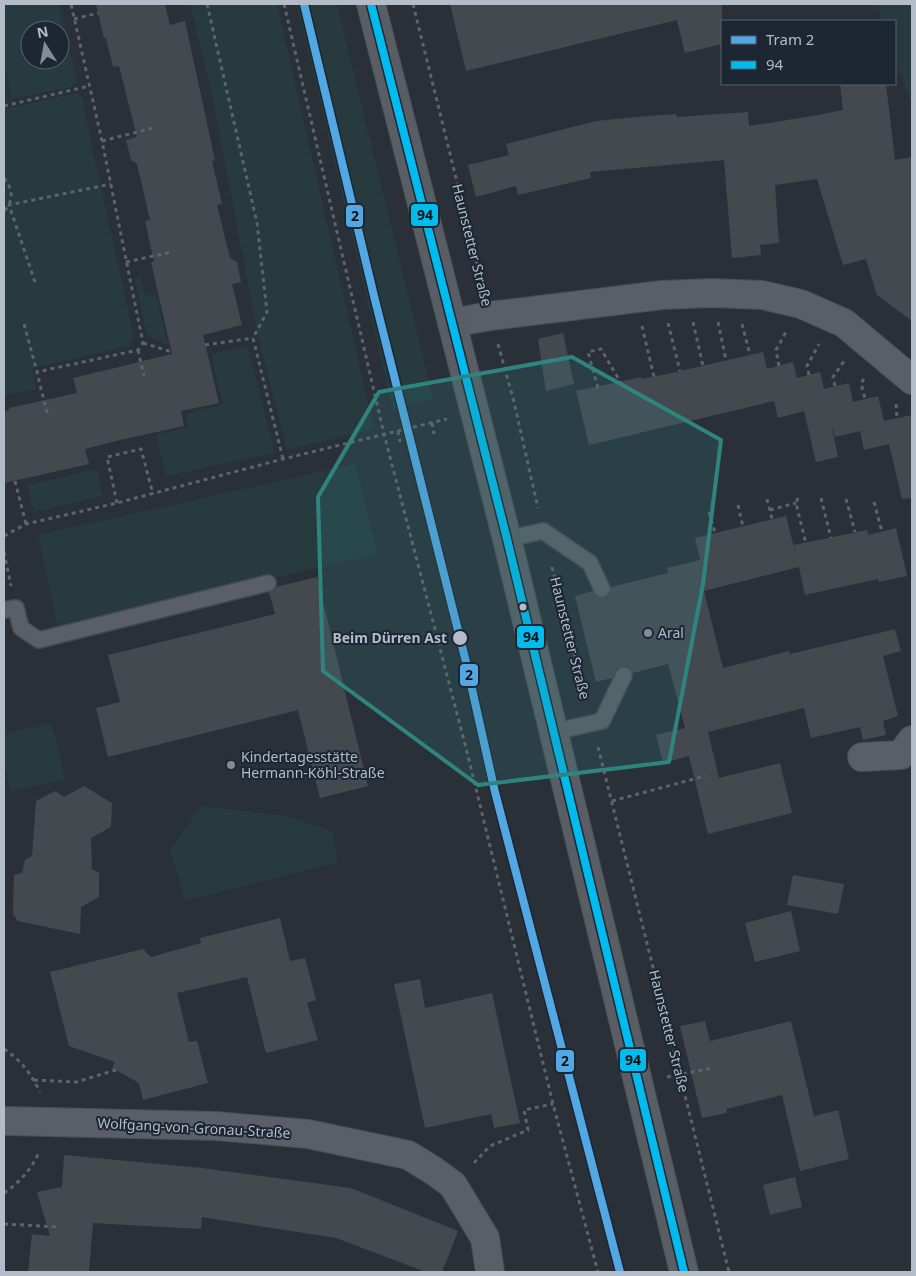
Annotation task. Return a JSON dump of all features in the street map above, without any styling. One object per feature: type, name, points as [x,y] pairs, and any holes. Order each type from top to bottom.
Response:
[{"type":"main road","points":[[371,4],[507,539],[684,1272]]},
{"type":"street","points":[[452,323],[490,316],[674,295],[762,296],[801,304],[844,323],[912,380]]},
{"type":"street","points":[[862,757],[901,755],[912,740]]},
{"type":"street","name":"Wolfgang-von-Gronau-Straße","points":[[5,1121],[216,1126],[308,1134],[408,1155],[452,1185],[485,1238],[490,1272]]},
{"type":"lane","points":[[507,539],[543,531],[590,563],[602,589]]},
{"type":"lane","points":[[10,609],[21,628],[39,640],[268,583]]},
{"type":"lane","points":[[553,732],[602,721],[624,675]]},
{"type":"path","points":[[71,4],[111,184],[142,343],[138,350],[144,376]]},
{"type":"path","points":[[207,4],[257,223],[266,312],[253,338],[283,459]]},
{"type":"path","points":[[284,4],[384,434],[467,752],[553,1104],[598,1272]]},
{"type":"path","name":"Haunstetter Straße","points":[[413,4],[490,316],[514,402],[543,531],[729,1272]]},
{"type":"path","points":[[74,19],[98,13]]},
{"type":"path","points":[[4,106],[90,86]]},
{"type":"path","points":[[102,140],[153,128]]},
{"type":"path","points":[[4,178],[9,184],[11,191],[9,205],[34,282]]},
{"type":"path","points":[[4,211],[9,205],[111,184]]},
{"type":"path","points":[[126,262],[172,252]]},
{"type":"path","points":[[674,295],[726,360]]},
{"type":"path","points":[[674,295],[703,366]]},
{"type":"path","points":[[674,295],[680,371]]},
{"type":"path","points":[[654,377],[674,295]]},
{"type":"path","points":[[779,366],[776,350],[801,304]]},
{"type":"path","points":[[24,324],[38,372],[47,413]]},
{"type":"path","points":[[205,345],[253,338]]},
{"type":"path","points":[[142,343],[172,352]]},
{"type":"path","points":[[598,388],[588,352],[601,349],[621,382]]},
{"type":"path","points":[[38,372],[138,350]]},
{"type":"path","points":[[432,422],[434,434]]},
{"type":"path","points":[[398,431],[400,442]]},
{"type":"path","points":[[4,536],[26,524],[153,494],[384,434]]},
{"type":"path","points":[[117,503],[107,457],[142,449],[153,494]]},
{"type":"path","points":[[15,481],[26,524]]},
{"type":"path","points":[[767,498],[772,519]]},
{"type":"path","points":[[798,498],[796,503],[806,544]]},
{"type":"path","points":[[821,498],[831,538]]},
{"type":"path","points":[[846,498],[855,532]]},
{"type":"path","points":[[874,502],[882,532]]},
{"type":"path","points":[[770,510],[796,503]]},
{"type":"path","points":[[738,505],[743,527]]},
{"type":"path","points":[[709,512],[715,533]]},
{"type":"path","points":[[4,552],[10,609]]},
{"type":"path","points":[[444,668],[450,667]]},
{"type":"path","points":[[611,801],[705,776]]},
{"type":"path","points":[[639,1084],[713,1068]]},
{"type":"path","points":[[34,1080],[76,1082],[116,1070]]},
{"type":"path","points":[[452,1185],[490,1146],[528,1130],[524,1110],[553,1104]]},
{"type":"path","points":[[4,1224],[59,1227]]},
{"type":"highlighted area","points":[[572,357],[721,440],[703,584],[669,762],[478,785],[323,671],[318,497],[379,392]]},
{"type":"green space","points":[[4,4],[59,4],[63,20],[20,20],[20,70],[70,70],[70,51],[77,81],[74,86],[12,99],[4,60]]},
{"type":"green space","points":[[190,4],[277,4],[374,429],[287,450],[258,336],[212,95]]},
{"type":"green space","points":[[297,4],[337,4],[433,398],[393,409]]},
{"type":"green space","points":[[877,4],[912,4],[912,105],[896,61],[896,20],[882,20]]},
{"type":"green space","points":[[77,93],[81,95],[134,338],[129,346],[32,368],[36,389],[4,396],[4,109]]},
{"type":"green space","points":[[140,274],[145,296],[156,295],[168,345],[147,336],[135,281]]},
{"type":"green space","points":[[248,346],[275,453],[166,476],[156,435],[188,427],[185,414],[223,404],[211,354]]},
{"type":"green space","points":[[355,464],[378,554],[58,627],[38,535]]},
{"type":"green space","points":[[97,469],[103,496],[34,512],[27,485]]},
{"type":"green space","points":[[52,723],[65,780],[10,791],[4,762],[4,734]]},
{"type":"green space","points":[[202,806],[287,816],[333,832],[337,862],[185,901],[170,849]]},
{"type":"building","points":[[96,4],[165,4],[170,25],[185,21],[215,160],[212,161],[222,204],[217,205],[230,258],[237,262],[241,282],[232,284],[242,325],[203,335],[219,403],[181,411],[184,426],[85,449],[89,464],[4,483],[4,412],[9,410],[9,408],[77,393],[73,378],[172,354],[151,262],[154,261],[145,221],[150,220],[137,164],[131,160],[126,140],[137,137],[119,66],[113,67]]},
{"type":"building","points":[[450,4],[722,4],[721,44],[685,53],[677,20],[466,71]]},
{"type":"building","points":[[840,85],[886,85],[895,160],[912,157],[912,321],[877,295],[866,259],[843,265],[817,179],[775,185],[779,243],[760,245],[761,255],[732,258],[724,160],[590,172],[591,178],[518,195],[516,186],[476,197],[468,165],[509,155],[506,144],[596,121],[676,114],[677,117],[748,112],[749,126],[843,110]]},
{"type":"building","points":[[563,333],[574,384],[546,391],[538,339]]},
{"type":"building","points":[[763,352],[767,369],[793,362],[797,378],[820,372],[824,389],[849,383],[853,402],[878,396],[884,421],[912,415],[912,498],[902,499],[889,444],[864,450],[860,431],[835,437],[831,423],[838,457],[816,462],[804,411],[778,418],[774,401],[589,445],[576,391],[642,377],[642,379],[667,374]]},
{"type":"building","points":[[786,516],[796,555],[794,545],[867,530],[868,535],[896,528],[907,576],[879,582],[878,579],[805,595],[799,567],[704,591],[723,668],[789,651],[790,654],[895,629],[901,651],[883,656],[898,716],[883,721],[886,735],[863,740],[860,727],[811,738],[804,708],[708,732],[719,778],[780,763],[792,813],[708,834],[689,756],[663,763],[656,735],[685,728],[668,664],[633,673],[628,667],[623,666],[618,668],[612,678],[596,682],[575,596],[593,591],[597,597],[605,598],[610,594],[611,587],[668,573],[667,568],[700,560],[695,538]]},
{"type":"building","points":[[317,577],[368,786],[320,798],[298,710],[108,757],[96,708],[120,702],[108,655],[275,614],[269,592],[276,587]]},
{"type":"building","points":[[84,786],[112,803],[111,827],[91,838],[92,869],[99,873],[99,897],[81,907],[80,934],[18,921],[13,914],[14,875],[22,873],[25,860],[32,856],[36,801],[55,791],[64,797]]},
{"type":"building","points":[[793,875],[844,884],[838,914],[787,905]]},
{"type":"building","points":[[791,911],[800,951],[755,962],[745,923]]},
{"type":"building","points":[[280,918],[290,961],[305,958],[316,1000],[307,1003],[318,1040],[266,1053],[247,977],[177,993],[189,1042],[197,1041],[208,1083],[143,1100],[139,1083],[112,1068],[115,1062],[69,1046],[50,972],[143,949],[151,957],[201,943],[200,938]]},
{"type":"building","points":[[420,979],[425,1008],[492,993],[520,1123],[494,1128],[491,1114],[425,1128],[394,984]]},
{"type":"building","points":[[705,1021],[710,1041],[791,1021],[814,1116],[838,1110],[849,1159],[800,1171],[782,1095],[726,1109],[727,1113],[702,1118],[680,1026]]},
{"type":"building","points":[[64,1155],[202,1168],[351,1188],[458,1231],[442,1272],[426,1272],[336,1238],[202,1217],[201,1229],[93,1223],[89,1272],[28,1272],[32,1234],[50,1236],[37,1192],[62,1187]]},
{"type":"building","points":[[795,1177],[802,1207],[770,1215],[763,1185]]},
{"type":"tram line","name":"2","points":[[304,4],[374,296],[466,662],[495,792],[620,1272]]},
{"type":"transit line","name":"94","points":[[371,4],[507,539],[684,1272]]},
{"type":"place","name":"Aral","points":[[648,633]]},
{"type":"place","name":"Beim Dürren Ast","points":[[460,638]]},
{"type":"place","name":"Kindertagesstätte Hermann-Köhl-Straße","points":[[231,765]]}]
